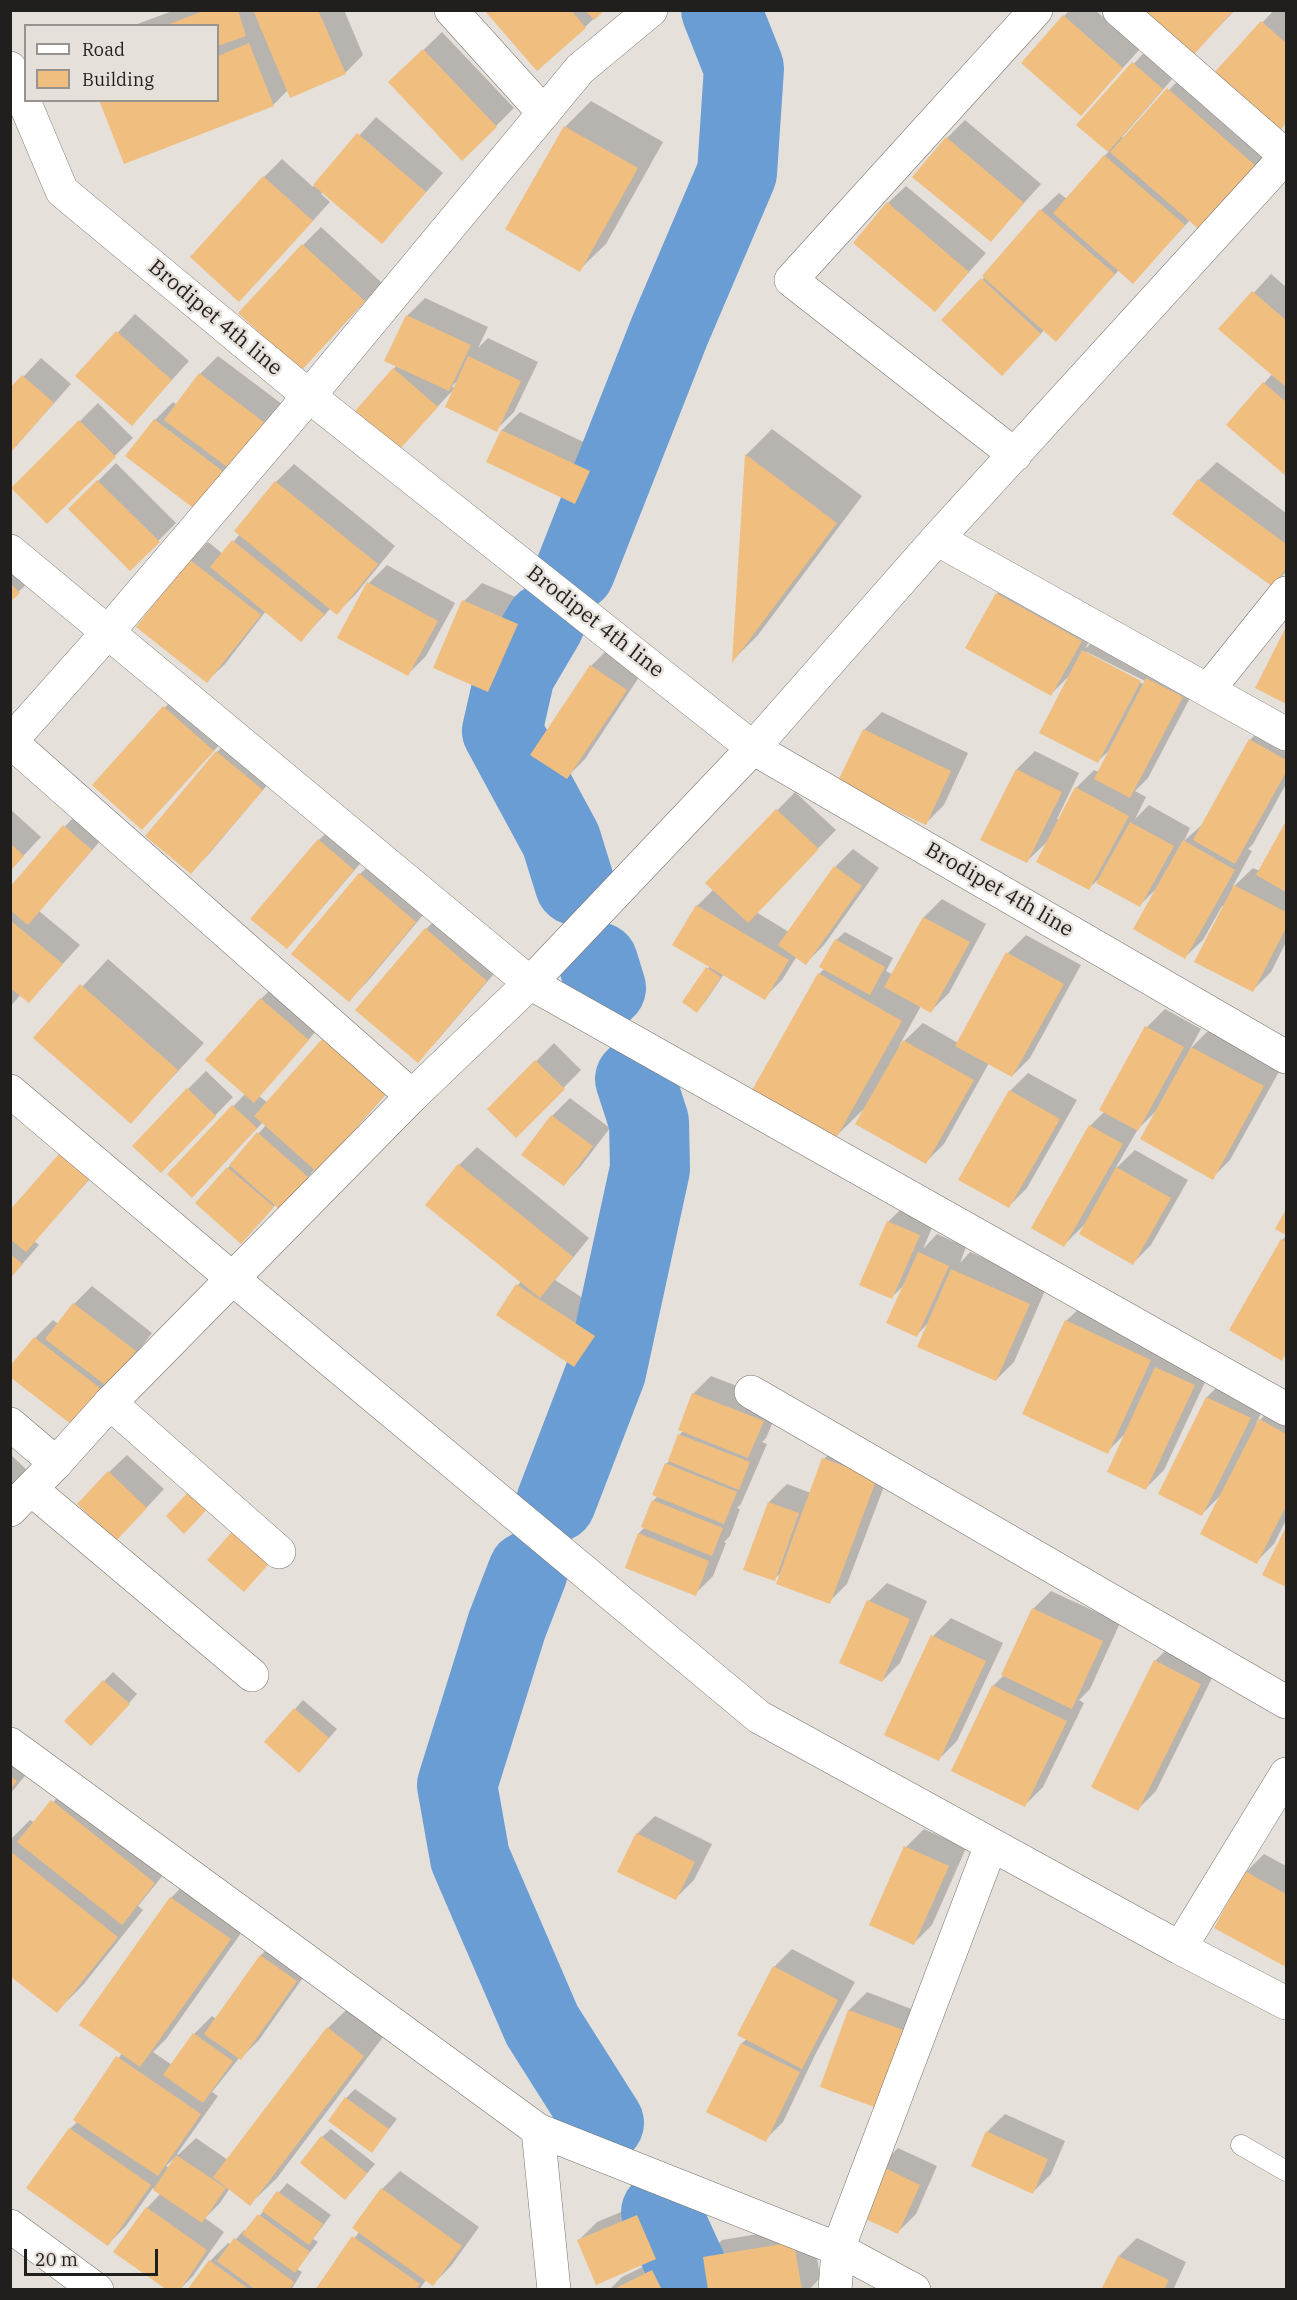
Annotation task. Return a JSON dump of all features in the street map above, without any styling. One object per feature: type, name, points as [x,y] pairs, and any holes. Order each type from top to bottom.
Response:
[{"type":"street","points":[[451,10],[544,113]]},
{"type":"street","points":[[412,1096],[11,741],[107,633],[309,396],[580,69],[651,10]]},
{"type":"street","points":[[1015,455],[791,280],[1036,10]]},
{"type":"street","points":[[252,1675],[21,1499],[110,1403],[412,1096],[530,983],[753,748],[936,539],[1286,156],[1119,10]]},
{"type":"street","name":"Brodipet 4th line","points":[[10,68],[24,101]]},
{"type":"street","name":"Brodipet 4th line","points":[[24,102],[62,191],[309,396],[753,748],[1287,1057]]},
{"type":"street","points":[[936,539],[1287,734]]},
{"type":"street","points":[[10,551],[530,983],[1287,1409]]},
{"type":"street","points":[[1208,690],[1287,593]]},
{"type":"street","points":[[10,1090],[759,1717],[1180,1948],[1287,2003]]},
{"type":"street","points":[[752,1392],[1287,1701]]},
{"type":"street","points":[[110,1403],[279,1552]]},
{"type":"street","points":[[10,1424],[56,1463]]},
{"type":"street","points":[[10,1744],[538,2130],[838,2249],[914,2289]]},
{"type":"street","points":[[1180,1948],[1287,1774]]},
{"type":"street","points":[[835,2289],[838,2249],[991,1845]]},
{"type":"street","points":[[538,2130],[554,2289]]},
{"type":"street","points":[[10,2226],[97,2289]]},
{"type":"lane","points":[[1241,2145],[1287,2171]]},
{"type":"building","points":[[206,10],[238,10],[246,36],[219,46],[219,24],[169,24]]},
{"type":"building","points":[[253,10],[318,10],[346,74],[290,98]]},
{"type":"building","points":[[484,10],[571,10],[586,28],[537,71]]},
{"type":"building","points":[[585,10],[605,10],[594,20]]},
{"type":"building","points":[[1136,10],[1234,10],[1190,59]]},
{"type":"building","points":[[1063,15],[1123,68],[1081,116],[1021,63]]},
{"type":"building","points":[[1261,21],[1286,43],[1286,123],[1278,133],[1212,75]]},
{"type":"building","points":[[249,43],[274,106],[124,164],[100,102],[219,102],[219,56]]},
{"type":"building","points":[[423,49],[497,127],[462,161],[388,82]]},
{"type":"building","points":[[1132,62],[1163,89],[1108,152],[1076,125]]},
{"type":"building","points":[[1167,88],[1258,168],[1202,232],[1110,152]]},
{"type":"building","points":[[564,126],[638,168],[580,272],[505,229]]},
{"type":"building","points":[[357,133],[426,192],[382,244],[313,185]]},
{"type":"building","points":[[946,137],[1024,203],[991,242],[912,177]]},
{"type":"building","points":[[1104,155],[1185,225],[1133,284],[1053,213]]},
{"type":"building","points":[[263,176],[313,221],[239,302],[190,257]]},
{"type":"building","points":[[887,202],[969,272],[935,312],[853,243]]},
{"type":"building","points":[[1040,209],[1115,274],[1056,342],[982,276]]},
{"type":"building","points":[[302,244],[365,301],[301,371],[238,313]]},
{"type":"building","points":[[981,278],[1041,334],[1002,376],[941,320]]},
{"type":"building","points":[[1252,291],[1286,320],[1286,387],[1218,329]]},
{"type":"building","points":[[406,315],[471,345],[449,391],[384,361]]},
{"type":"building","points":[[116,331],[172,380],[132,426],[75,376]]},
{"type":"building","points":[[468,356],[521,381],[497,432],[445,407]]},
{"type":"building","points":[[393,368],[438,407],[400,449],[355,411]]},
{"type":"building","points":[[199,373],[269,426],[234,472],[164,420]]},
{"type":"building","points":[[22,375],[54,403],[10,453],[10,388]]},
{"type":"building","points":[[1263,382],[1286,402],[1286,476],[1226,425]]},
{"type":"building","points":[[154,419],[229,476],[201,514],[125,456]]},
{"type":"building","points":[[79,420],[116,457],[47,524],[11,488]]},
{"type":"building","points":[[501,430],[590,471],[575,504],[486,462]]},
{"type":"building","points":[[745,454],[837,523],[732,663]]},
{"type":"building","points":[[1198,479],[1286,544],[1286,569],[1273,587],[1172,514]]},
{"type":"building","points":[[97,480],[160,542],[130,571],[68,509]]},
{"type":"building","points":[[275,481],[378,564],[337,615],[234,531]]},
{"type":"building","points":[[232,540],[324,614],[301,642],[210,567]]},
{"type":"building","points":[[189,559],[261,615],[207,683],[136,627]]},
{"type":"building","points":[[367,582],[438,621],[408,676],[337,638]]},
{"type":"building","points":[[10,583],[20,593],[10,602]]},
{"type":"building","points":[[996,593],[1082,641],[1051,696],[965,648]]},
{"type":"building","points":[[462,600],[518,624],[488,692],[433,668]]},
{"type":"building","points":[[1286,627],[1286,704],[1255,688]]},
{"type":"building","points":[[1082,650],[1141,681],[1098,763],[1039,733]]},
{"type":"building","points":[[590,665],[627,690],[567,779],[530,755]]},
{"type":"building","points":[[1146,678],[1183,697],[1130,798],[1094,779]]},
{"type":"building","points":[[163,706],[214,751],[142,830],[92,785]]},
{"type":"building","points":[[863,729],[951,771],[926,825],[837,783]]},
{"type":"building","points":[[1249,739],[1286,760],[1286,772],[1235,864],[1193,840]]},
{"type":"building","points":[[216,751],[263,790],[191,874],[145,836]]},
{"type":"building","points":[[1016,769],[1062,792],[1027,863],[980,840]]},
{"type":"building","points":[[1075,787],[1129,816],[1089,890],[1036,862]]},
{"type":"building","points":[[776,809],[819,849],[748,923],[705,883]]},
{"type":"building","points":[[1286,821],[1286,892],[1256,875]]},
{"type":"building","points":[[1130,822],[1174,846],[1140,907],[1096,883]]},
{"type":"building","points":[[63,825],[92,850],[28,925],[10,910],[10,887]]},
{"type":"building","points":[[318,839],[354,870],[287,949],[250,919]]},
{"type":"building","points":[[1183,840],[1235,870],[1185,959],[1133,929]]},
{"type":"building","points":[[10,843],[24,856],[10,871]]},
{"type":"building","points":[[834,866],[862,886],[806,965],[778,945]]},
{"type":"building","points":[[359,873],[416,922],[349,1002],[291,954]]},
{"type":"building","points":[[1234,885],[1286,912],[1286,928],[1253,992],[1194,962]]},
{"type":"building","points":[[696,905],[789,960],[765,1000],[672,945]]},
{"type":"building","points":[[923,917],[970,942],[931,1013],[884,987]]},
{"type":"building","points":[[10,920],[63,964],[29,1003],[10,988]]},
{"type":"building","points":[[425,928],[487,981],[418,1063],[355,1010]]},
{"type":"building","points":[[835,939],[885,967],[870,995],[819,967]]},
{"type":"building","points":[[1006,952],[1064,984],[1012,1077],[955,1046]]},
{"type":"building","points":[[706,967],[721,977],[697,1013],[682,1002]]},
{"type":"building","points":[[818,973],[902,1021],[835,1140],[751,1092]]},
{"type":"building","points":[[80,984],[178,1070],[131,1124],[33,1038]]},
{"type":"building","points":[[260,998],[309,1040],[254,1103],[205,1060]]},
{"type":"building","points":[[1145,1026],[1184,1047],[1138,1131],[1099,1110]]},
{"type":"building","points":[[322,1039],[386,1094],[317,1172],[254,1116]]},
{"type":"building","points":[[903,1040],[974,1080],[926,1164],[855,1124]]},
{"type":"building","points":[[1191,1047],[1264,1086],[1213,1180],[1140,1139]]},
{"type":"building","points":[[535,1060],[565,1089],[516,1138],[487,1109]]},
{"type":"building","points":[[187,1088],[216,1116],[161,1173],[132,1146]]},
{"type":"building","points":[[1009,1090],[1060,1119],[1009,1208],[958,1180]]},
{"type":"building","points":[[232,1105],[257,1128],[192,1198],[167,1174]]},
{"type":"building","points":[[551,1115],[593,1146],[564,1186],[521,1155]]},
{"type":"building","points":[[1089,1125],[1123,1144],[1064,1247],[1031,1228]]},
{"type":"building","points":[[257,1132],[308,1177],[279,1209],[229,1165]]},
{"type":"building","points":[[59,1154],[89,1179],[26,1252],[10,1239],[10,1210]]},
{"type":"building","points":[[458,1164],[573,1257],[540,1298],[425,1205]]},
{"type":"building","points":[[227,1167],[274,1207],[241,1244],[195,1203]]},
{"type":"building","points":[[1116,1167],[1171,1198],[1133,1265],[1079,1234]]},
{"type":"building","points":[[1286,1209],[1286,1235],[1275,1229]]},
{"type":"building","points":[[887,1221],[920,1235],[892,1299],[859,1285]]},
{"type":"building","points":[[1281,1239],[1286,1242],[1286,1353],[1282,1361],[1229,1330]]},
{"type":"building","points":[[918,1252],[949,1266],[917,1337],[886,1323]]},
{"type":"building","points":[[10,1254],[23,1264],[10,1278]]},
{"type":"building","points":[[951,1269],[1030,1304],[996,1381],[917,1347]]},
{"type":"building","points":[[516,1284],[595,1336],[574,1367],[496,1315]]},
{"type":"building","points":[[73,1303],[136,1351],[108,1387],[45,1339]]},
{"type":"building","points":[[1065,1320],[1151,1360],[1108,1454],[1022,1414]]},
{"type":"building","points":[[34,1337],[101,1389],[72,1425],[10,1377],[10,1366]]},
{"type":"building","points":[[1155,1367],[1195,1385],[1146,1490],[1107,1472]]},
{"type":"building","points":[[692,1393],[764,1421],[748,1458],[678,1430]]},
{"type":"building","points":[[1206,1397],[1251,1418],[1202,1516],[1158,1494]]},
{"type":"building","points":[[1259,1419],[1286,1434],[1286,1506],[1257,1564],[1200,1534]]},
{"type":"building","points":[[678,1434],[750,1462],[739,1490],[668,1461]]},
{"type":"building","points":[[822,1458],[877,1478],[830,1604],[776,1584]]},
{"type":"building","points":[[665,1463],[737,1492],[724,1524],[652,1495]]},
{"type":"building","points":[[108,1471],[147,1508],[116,1541],[77,1504]]},
{"type":"building","points":[[191,1489],[210,1506],[184,1534],[166,1516]]},
{"type":"building","points":[[652,1500],[723,1528],[712,1556],[641,1527]]},
{"type":"building","points":[[768,1502],[799,1513],[775,1581],[743,1570]]},
{"type":"building","points":[[236,1527],[273,1559],[244,1592],[207,1560]]},
{"type":"building","points":[[1286,1527],[1286,1587],[1262,1575]]},
{"type":"building","points":[[638,1533],[709,1561],[696,1596],[625,1568]]},
{"type":"building","points":[[867,1600],[910,1619],[882,1682],[839,1663]]},
{"type":"building","points":[[1032,1608],[1103,1641],[1072,1709],[1001,1675]]},
{"type":"building","points":[[931,1635],[986,1661],[939,1761],[884,1735]]},
{"type":"building","points":[[1154,1660],[1201,1684],[1138,1811],[1091,1787]]},
{"type":"building","points":[[103,1680],[130,1704],[91,1746],[64,1721]]},
{"type":"building","points":[[992,1685],[1067,1721],[1025,1807],[951,1771]]},
{"type":"building","points":[[294,1708],[329,1738],[299,1773],[264,1742]]},
{"type":"building","points":[[10,1776],[17,1781],[10,1790]]},
{"type":"building","points":[[51,1800],[155,1883],[122,1925],[17,1842]]},
{"type":"building","points":[[636,1833],[695,1862],[676,1900],[617,1872]]},
{"type":"building","points":[[904,1846],[949,1866],[914,1945],[869,1925]]},
{"type":"building","points":[[10,1851],[118,1937],[57,2013],[10,1976]]},
{"type":"building","points":[[1245,1871],[1286,1894],[1286,1967],[1214,1928]]},
{"type":"building","points":[[170,1897],[231,1939],[140,2067],[79,2025]]},
{"type":"building","points":[[260,1955],[297,1981],[241,2060],[204,2034]]},
{"type":"building","points":[[773,1966],[838,2000],[802,2069],[737,2035]]},
{"type":"building","points":[[848,2010],[906,2031],[877,2108],[820,2087]]},
{"type":"building","points":[[327,2027],[364,2056],[250,2206],[213,2177]]},
{"type":"building","points":[[193,2033],[233,2061],[203,2103],[163,2075]]},
{"type":"building","points":[[741,2043],[800,2072],[766,2142],[706,2112]]},
{"type":"building","points":[[116,2056],[201,2114],[158,2176],[73,2120]]},
{"type":"building","points":[[345,2097],[389,2129],[372,2153],[328,2121]]},
{"type":"building","points":[[69,2128],[151,2185],[108,2246],[26,2188]]},
{"type":"building","points":[[986,2131],[1048,2159],[1033,2194],[971,2166]]},
{"type":"building","points":[[321,2136],[367,2173],[345,2200],[300,2163]]},
{"type":"building","points":[[176,2155],[226,2188],[202,2223],[153,2190]]},
{"type":"building","points":[[879,2165],[920,2185],[898,2234],[857,2215]]},
{"type":"building","points":[[381,2188],[462,2246],[433,2286],[352,2228]]},
{"type":"building","points":[[277,2191],[323,2224],[309,2245],[262,2211]]},
{"type":"building","points":[[146,2207],[207,2250],[180,2290],[167,2290],[113,2252]]},
{"type":"building","points":[[258,2214],[310,2252],[295,2273],[242,2234]]},
{"type":"building","points":[[637,2215],[656,2259],[596,2285],[577,2240]]},
{"type":"building","points":[[352,2236],[420,2284],[416,2290],[315,2290]]},
{"type":"building","points":[[234,2238],[294,2282],[289,2290],[256,2290],[217,2261]]},
{"type":"building","points":[[794,2242],[802,2290],[708,2290],[703,2257]]},
{"type":"building","points":[[1118,2256],[1169,2280],[1164,2290],[1101,2290]]},
{"type":"building","points":[[209,2260],[250,2290],[187,2290]]},
{"type":"building","points":[[652,2270],[662,2290],[612,2290]]},
{"type":"waterway","points":[[575,571],[670,330],[737,173],[744,68],[721,10]]},
{"type":"waterway","points":[[545,623],[515,674],[502,731],[561,840],[575,885]]},
{"type":"waterway","points":[[598,962],[606,988]]},
{"type":"waterway","points":[[556,1502],[606,1372],[650,1169],[649,1122],[635,1079]]},
{"type":"waterway","points":[[528,1571],[507,1625],[457,1785],[470,1858],[542,2025],[604,2123]]},
{"type":"waterway","points":[[661,2212],[697,2290]]}]
